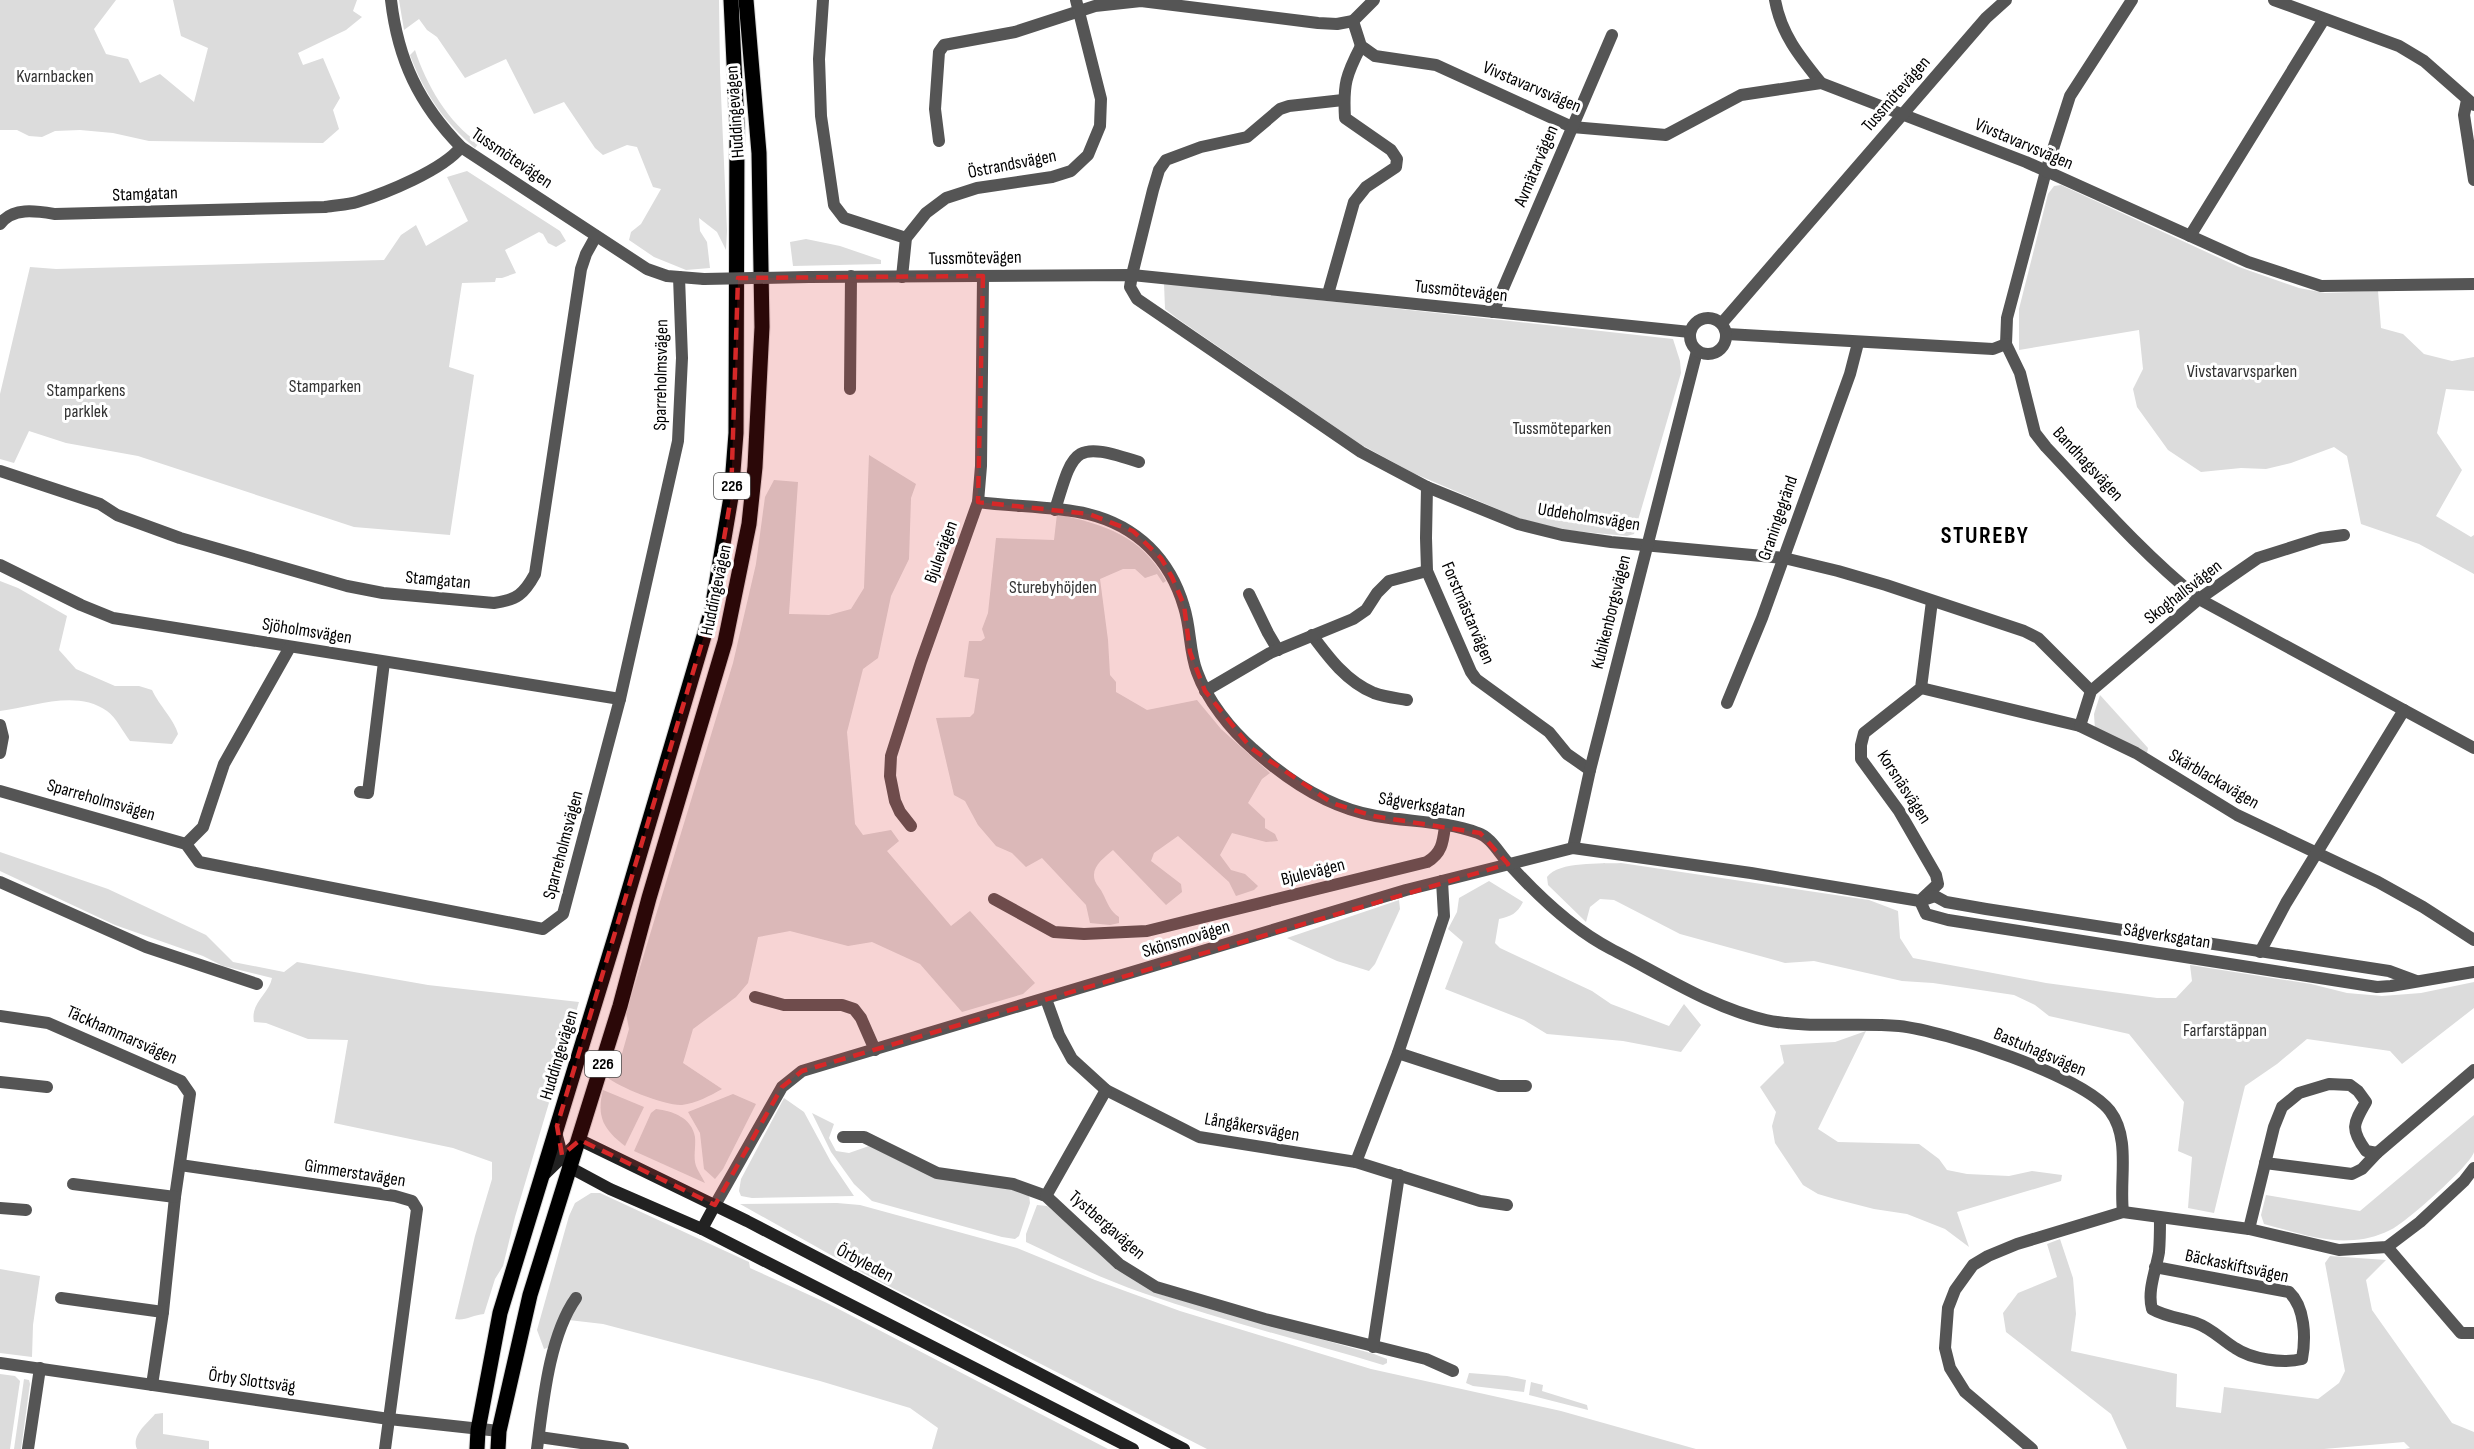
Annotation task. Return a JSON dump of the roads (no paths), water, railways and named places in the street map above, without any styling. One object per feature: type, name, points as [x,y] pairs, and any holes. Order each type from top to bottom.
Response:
[{"type":"main road","name":"Huddingevägen","points":[[477,1449],[478,1430],[500,1312],[712,609],[731,497],[736,433],[737,126],[731,0]]},
{"type":"main road","name":"Huddingevägen","points":[[498,1449],[499,1431],[530,1295],[567,1162],[580,1140],[725,642],[749,524],[756,456],[762,327],[759,153],[746,0]]},
{"type":"main road","points":[[556,1132],[567,1162],[610,1188],[702,1229],[1133,1449]]},
{"type":"main road","name":"Örbyleden","points":[[580,1140],[715,1205],[1184,1449]]},
{"type":"main road","points":[[539,1180],[567,1162]]},
{"type":"main road","points":[[702,1229],[715,1205]]},
{"type":"street","name":"Tussmötevägen","points":[[391,0],[404,62],[420,96],[439,125],[461,147],[647,269],[667,276],[704,279],[1132,275],[1690,332]]},
{"type":"street","points":[[823,0],[819,59],[821,116],[834,205],[844,218],[906,238],[902,277]]},
{"type":"street","points":[[939,141],[935,109],[939,52],[944,45],[1015,32],[1077,5],[1095,6],[1141,1],[1337,24],[1353,21],[1374,0]]},
{"type":"street","points":[[1775,0],[1779,21],[1796,52],[1821,83]]},
{"type":"street","name":"Tussmötevägen","points":[[1724,328],[1902,114],[1986,18],[2006,0]]},
{"type":"street","name":"Bandhagsvägen","points":[[2132,0],[2070,96],[2046,171],[2007,318],[2006,344],[2020,374],[2035,433],[2124,529],[2177,581],[2199,599],[2474,748]]},
{"type":"street","points":[[2274,0],[2398,46],[2424,61],[2470,103],[2464,115],[2474,180]]},
{"type":"street","name":"Östrandsvägen","points":[[906,238],[926,213],[946,198],[977,188],[1052,177],[1071,171],[1088,155],[1100,126],[1101,99],[1077,5]]},
{"type":"street","points":[[2190,236],[2324,19]]},
{"type":"street","points":[[1328,294],[1354,202],[1366,187],[1396,166],[1397,159],[1391,150],[1344,118],[1343,100],[1346,75],[1361,46],[1353,21]]},
{"type":"street","name":"Avmätarvägen","points":[[1493,312],[1612,35]]},
{"type":"street","name":"Vivstavarvsvägen","points":[[1361,46],[1375,56],[1437,65],[1572,127],[1666,135],[1741,95],[1821,83],[2046,171],[2248,262],[2321,286],[2474,284]]},
{"type":"street","points":[[1132,275],[1153,190],[1159,170],[1166,160],[1201,147],[1247,137],[1280,109],[1343,100]]},
{"type":"street","name":"Stamgatan","points":[[0,224],[5,218],[27,210],[55,214],[325,207],[355,203],[382,193],[436,167],[455,155],[461,147]]},
{"type":"street","name":"Stamgatan","points":[[0,471],[100,504],[117,515],[180,538],[352,588],[494,603],[511,601],[526,589],[535,574],[581,269],[596,236]]},
{"type":"street","name":"Uddeholmsvägen","points":[[1132,275],[1130,287],[1137,299],[1361,452],[1427,487],[1518,524],[1562,536],[1784,558],[1838,571],[2024,631],[2038,638],[2091,691]]},
{"type":"street","name":"Sparreholmsvägen","points":[[0,791],[186,843],[199,862],[543,929],[563,915],[620,699],[678,441],[682,358],[679,276]]},
{"type":"street","points":[[850,389],[851,276]]},
{"type":"street","name":"Bjulevägen","points":[[911,826],[895,801],[890,776],[891,756],[919,668],[978,502],[981,466],[983,276]]},
{"type":"street","points":[[1724,328],[1724,346],[1710,355],[1697,351],[1690,340],[1690,332],[1697,322],[1705,318],[1713,318],[1724,328],[1858,342],[1993,349],[2006,344]]},
{"type":"street","name":"Graningegränd","points":[[1727,703],[1739,678],[1784,558],[1850,374],[1858,342]]},
{"type":"street","name":"Kubikenborgsvägen","points":[[1573,848],[1646,544],[1697,351]]},
{"type":"street","points":[[1055,510],[1066,472],[1073,459],[1084,451],[1095,449],[1139,462]]},
{"type":"street","name":"Forstmästarvägen","points":[[1427,487],[1427,571],[1471,672],[1476,679],[1549,732],[1567,754],[1590,770]]},
{"type":"street","name":"Sågverksgatan","points":[[978,502],[1089,514],[1133,531],[1161,558],[1184,605],[1190,652],[1205,691],[1251,748],[1315,794],[1332,803],[1373,816],[1480,833],[1508,864],[1573,848],[1751,873],[1920,901],[1935,896],[1946,902],[1986,909],[2390,971],[2416,981]]},
{"type":"street","name":"Skoghallsvägen","points":[[2091,691],[2199,599],[2258,558],[2321,538],[2344,535]]},
{"type":"street","name":"Sjöholmsvägen","points":[[0,565],[81,605],[113,618],[620,699]]},
{"type":"street","points":[[1205,691],[1278,650],[1353,619],[1366,610],[1377,593],[1389,581],[1427,571]]},
{"type":"street","points":[[1250,594],[1278,650]]},
{"type":"street","points":[[1921,688],[1932,601]]},
{"type":"street","points":[[1312,636],[1332,662],[1346,675],[1373,693],[1407,700]]},
{"type":"street","points":[[186,843],[203,827],[224,764],[290,647]]},
{"type":"street","points":[[360,792],[368,793],[384,662]]},
{"type":"street","name":"Skärblackavägen","points":[[1921,688],[2080,726],[2136,753],[2237,815],[2318,852],[2423,907],[2474,940]]},
{"type":"street","name":"Korsnäsvägen","points":[[1920,901],[1938,884],[1936,875],[1899,811],[1866,766],[1862,759],[1861,744],[1864,733],[1921,688]]},
{"type":"street","points":[[2080,726],[2091,691]]},
{"type":"street","points":[[2260,952],[2404,710]]},
{"type":"street","points":[[0,725],[3,737],[0,753]]},
{"type":"street","name":"Bjulevägen","points":[[994,899],[1053,932],[1084,934],[1146,931],[1427,862],[1437,856],[1445,826]]},
{"type":"street","name":"Skönsmovägen","points":[[715,1205],[782,1087],[790,1078],[802,1071],[1442,881],[1508,864]]},
{"type":"street","name":"Bastuhagsvägen","points":[[1508,864],[1552,907],[1600,943],[1693,991],[1749,1015],[1787,1023],[1899,1026],[1937,1033],[1999,1053],[2082,1087],[2108,1108],[2117,1122],[2122,1140],[2123,1212]]},
{"type":"street","points":[[1356,1162],[1398,1053],[1444,916],[1442,881]]},
{"type":"street","points":[[0,882],[146,947],[257,984]]},
{"type":"street","name":"Sågverksgatan","points":[[1920,901],[1926,914],[1948,920],[2377,987],[2474,972]]},
{"type":"street","points":[[755,997],[783,1005],[842,1005],[854,1009],[861,1018],[875,1050]]},
{"type":"street","name":"Långåkersvägen","points":[[1046,999],[1059,1035],[1072,1059],[1107,1090],[1199,1137],[1356,1162],[1480,1201],[1507,1205]]},
{"type":"street","name":"Täckhammarsvägen","points":[[0,1016],[48,1023],[181,1081],[190,1094],[152,1384]]},
{"type":"street","points":[[1398,1053],[1499,1086],[1526,1086]]},
{"type":"street","points":[[2265,1163],[2352,1174],[2362,1169],[2377,1152],[2474,1070]]},
{"type":"street","points":[[0,1082],[47,1087]]},
{"type":"street","points":[[2249,1229],[2274,1127],[2282,1107],[2299,1093],[2329,1084],[2350,1085],[2358,1091],[2366,1102],[2354,1122],[2355,1134],[2366,1151],[2377,1152]]},
{"type":"street","points":[[1046,1196],[1107,1090]]},
{"type":"street","name":"Tystbergavägen","points":[[843,1137],[864,1137],[937,1173],[1014,1184],[1046,1196],[1119,1264],[1156,1287],[1373,1347],[1426,1359],[1453,1371]]},
{"type":"street","name":"Gimmerstavägen","points":[[180,1165],[395,1196],[412,1201],[417,1209],[385,1449]]},
{"type":"street","points":[[2474,1168],[2464,1181],[2420,1222],[2387,1247],[2461,1333],[2474,1333]]},
{"type":"street","points":[[1373,1347],[1399,1174]]},
{"type":"street","points":[[73,1184],[175,1197]]},
{"type":"street","points":[[0,1208],[26,1210]]},
{"type":"street","points":[[2032,1449],[1965,1392],[1950,1368],[1945,1348],[1947,1308],[1954,1290],[1973,1265],[1988,1256],[2018,1244],[2123,1212]]},
{"type":"street","name":"Bäckaskiftsvägen","points":[[2123,1212],[2249,1229],[2339,1250],[2387,1247]]},
{"type":"street","name":"Bäckaskiftsvägen","points":[[2155,1267],[2289,1292],[2298,1300],[2305,1344],[2302,1359],[2291,1362],[2255,1356],[2236,1349],[2206,1327],[2160,1314],[2152,1309],[2151,1293],[2155,1267],[2159,1252],[2160,1218]]},
{"type":"street","points":[[61,1298],[163,1312]]},
{"type":"street","points":[[576,1298],[566,1312],[561,1326],[543,1398],[538,1443],[623,1449]]},
{"type":"street","name":"Örby Slottsväg","points":[[0,1363],[389,1419],[499,1431]]},
{"type":"street","points":[[28,1449],[40,1368]]},
{"type":"district","name":"STUREBY","points":[[1985,535]]},
{"type":"park label","name":"Kvarnbacken","points":[[55,76]]},
{"type":"park label","name":"Vivstavarvsparken","points":[[2242,371]]},
{"type":"park label","name":"Stamparken","points":[[325,386]]},
{"type":"park label","name":"Stamparkens parklek","points":[[86,400]]},
{"type":"park label","name":"Tussmöteparken","points":[[1562,428]]},
{"type":"park label","name":"Sturebyhöjden","points":[[1053,587]]},
{"type":"park label","name":"Farfarstäppan","points":[[2225,1030]]}]
